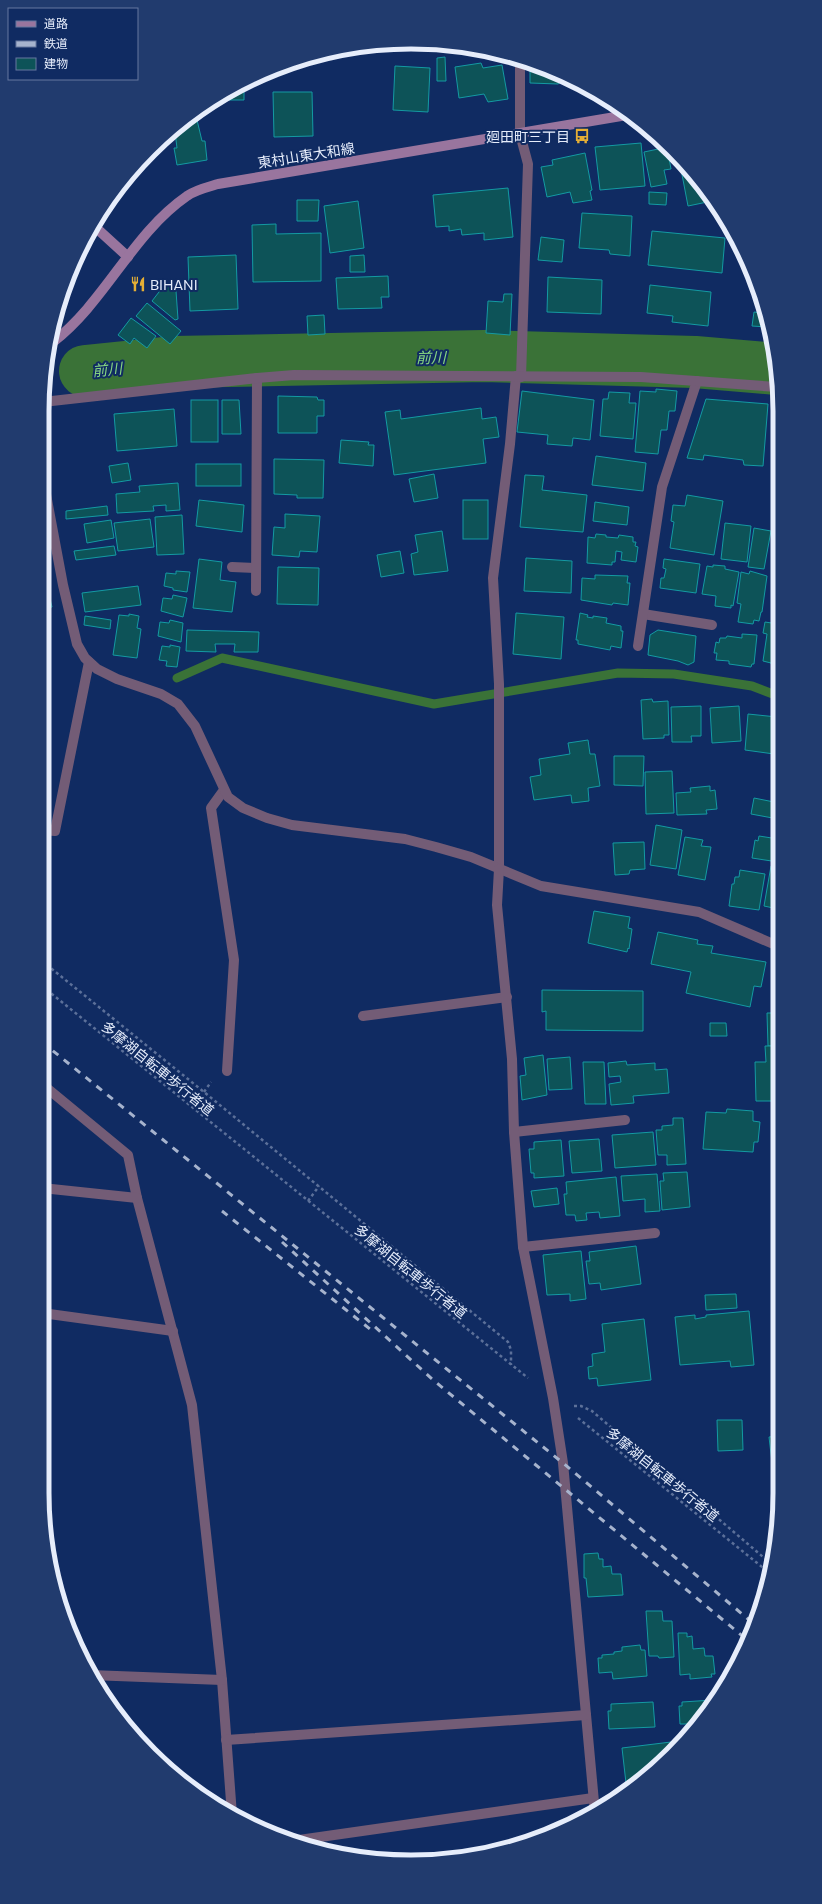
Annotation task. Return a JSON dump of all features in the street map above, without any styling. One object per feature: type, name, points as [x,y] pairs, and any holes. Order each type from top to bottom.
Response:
[{"type":"main road","name":"東村山東大和線","points":[[56,339],[85,310],[151,227],[188,195],[218,184],[621,116]]},
{"type":"main road","points":[[98,229],[128,257]]},
{"type":"street","points":[[520,66],[520,134],[528,164],[519,376],[493,578],[499,684],[499,869],[497,905],[512,1059],[514,1132],[523,1247],[553,1398],[563,1463],[594,1806]]},
{"type":"street","points":[[49,401],[257,378],[356,375],[641,377],[772,387]]},
{"type":"street","points":[[256,591],[257,378]]},
{"type":"street","points":[[638,646],[662,487],[697,381]]},
{"type":"street","points":[[49,510],[63,585],[77,644],[89,662],[96,669],[117,679],[161,694],[178,704],[195,726],[228,797],[243,808],[267,818],[292,825],[405,839],[472,857],[541,886],[699,912],[773,944]]},
{"type":"street","points":[[232,568],[256,568]]},
{"type":"street","points":[[643,614],[712,625]]},
{"type":"street","points":[[49,831],[55,831],[89,662]]},
{"type":"street","points":[[224,790],[211,808],[234,960],[227,1071]]},
{"type":"street","points":[[363,1016],[507,997]]},
{"type":"street","points":[[49,1090],[128,1155],[137,1198],[174,1331],[192,1405],[222,1680],[231,1808]]},
{"type":"street","points":[[514,1132],[625,1120]]},
{"type":"street","points":[[49,1189],[137,1198]]},
{"type":"street","points":[[523,1247],[655,1234]]},
{"type":"street","points":[[49,1315],[174,1331]]},
{"type":"street","points":[[98,1675],[222,1680]]},
{"type":"street","points":[[226,1740],[586,1715]]},
{"type":"street","points":[[305,1839],[593,1798]]},
{"type":"path","points":[[49,967],[508,1342],[511,1350],[511,1365]]},
{"type":"path","name":"多摩湖自転車歩行者道","points":[[49,992],[765,1569]]},
{"type":"path","points":[[308,1201],[319,1186]]},
{"type":"path","points":[[566,1408],[577,1405],[592,1411],[767,1561]]},
{"type":"building","points":[[440,51],[458,52],[460,53]]},
{"type":"building","points":[[445,57],[446,81],[437,81],[437,58]]},
{"type":"building","points":[[481,63],[483,68],[502,65],[508,99],[488,102],[484,94],[459,98],[455,67]]},
{"type":"building","points":[[395,66],[430,68],[428,112],[393,110]]},
{"type":"building","points":[[530,69],[561,82],[558,84],[530,83]]},
{"type":"building","points":[[244,90],[244,100],[225,100]]},
{"type":"building","points":[[273,92],[312,92],[313,136],[274,137]]},
{"type":"building","points":[[196,120],[202,141],[205,141],[207,160],[177,165],[174,148],[177,148],[176,136]]},
{"type":"building","points":[[641,143],[645,186],[600,190],[595,147]]},
{"type":"building","points":[[660,149],[669,157],[671,169],[664,170],[667,184],[651,187],[644,152]]},
{"type":"building","points":[[585,153],[592,190],[590,191],[592,200],[573,203],[570,192],[547,197],[541,167],[553,165],[552,160]]},
{"type":"building","points":[[681,170],[706,202],[688,206]]},
{"type":"building","points":[[508,188],[513,237],[484,240],[484,233],[462,235],[461,229],[449,231],[449,226],[436,227],[433,195]]},
{"type":"building","points":[[649,192],[667,193],[666,205],[649,204]]},
{"type":"building","points":[[297,200],[319,200],[318,221],[297,221]]},
{"type":"building","points":[[358,201],[364,248],[330,253],[324,206]]},
{"type":"building","points":[[582,213],[632,216],[630,256],[610,254],[609,250],[579,248]]},
{"type":"building","points":[[276,224],[276,234],[321,233],[321,281],[253,282],[252,225]]},
{"type":"building","points":[[652,231],[725,238],[722,273],[648,265]]},
{"type":"building","points":[[541,237],[564,240],[562,262],[538,260]]},
{"type":"building","points":[[236,255],[238,309],[190,311],[188,257]]},
{"type":"building","points":[[364,255],[365,272],[350,272],[350,256]]},
{"type":"building","points":[[388,276],[389,297],[381,297],[382,308],[338,309],[336,278]]},
{"type":"building","points":[[548,277],[602,280],[601,314],[547,312]]},
{"type":"building","points":[[166,283],[176,291],[178,319],[175,320],[152,301]]},
{"type":"building","points":[[650,285],[711,292],[708,326],[672,322],[673,316],[647,313]]},
{"type":"building","points":[[504,294],[512,294],[510,335],[486,333],[488,301],[503,302]]},
{"type":"building","points":[[147,303],[181,331],[170,344],[136,316]]},
{"type":"building","points":[[754,312],[760,313],[763,327],[752,326]]},
{"type":"building","points":[[324,315],[325,334],[308,335],[307,316]]},
{"type":"building","points":[[131,318],[156,336],[147,348],[134,338],[130,344],[118,335]]},
{"type":"building","points":[[656,389],[677,391],[675,411],[669,411],[667,430],[661,430],[658,454],[635,452],[640,391],[656,392]]},
{"type":"building","points":[[522,391],[594,400],[590,440],[573,438],[572,446],[547,444],[548,435],[517,432]]},
{"type":"building","points":[[609,392],[630,393],[629,403],[636,403],[633,439],[600,436],[603,399],[608,399]]},
{"type":"building","points":[[278,396],[317,397],[318,400],[324,400],[324,416],[317,416],[317,433],[278,433]]},
{"type":"building","points":[[706,399],[768,404],[763,466],[744,465],[743,460],[704,455],[703,460],[687,458]]},
{"type":"building","points":[[191,400],[218,400],[218,442],[191,442]]},
{"type":"building","points":[[222,400],[239,400],[241,434],[222,434]]},
{"type":"building","points":[[481,408],[482,419],[496,417],[499,437],[483,439],[486,463],[394,475],[385,412],[400,410],[401,419]]},
{"type":"building","points":[[174,409],[177,446],[117,451],[114,414]]},
{"type":"building","points":[[341,440],[369,442],[368,445],[374,445],[373,466],[339,463]]},
{"type":"building","points":[[596,456],[646,463],[643,491],[592,485]]},
{"type":"building","points":[[274,459],[324,460],[323,498],[297,498],[297,495],[274,494]]},
{"type":"building","points":[[128,463],[131,480],[112,483],[109,466]]},
{"type":"building","points":[[196,464],[241,464],[241,486],[196,486]]},
{"type":"building","points":[[434,474],[438,498],[414,502],[409,479]]},
{"type":"building","points":[[525,475],[544,476],[542,490],[587,495],[583,532],[520,527]]},
{"type":"building","points":[[178,483],[180,510],[166,511],[166,505],[153,506],[154,511],[117,513],[116,494],[140,492],[139,486]]},
{"type":"building","points":[[687,495],[723,501],[714,555],[670,548],[674,522],[671,521],[673,505],[685,506]]},
{"type":"building","points":[[199,500],[244,505],[242,532],[196,526]]},
{"type":"building","points":[[463,500],[488,500],[488,539],[463,539]]},
{"type":"building","points":[[595,502],[629,507],[627,525],[593,521]]},
{"type":"building","points":[[107,506],[108,515],[66,519],[66,511]]},
{"type":"building","points":[[285,514],[320,516],[317,552],[300,551],[299,557],[272,555],[274,527],[285,528]]},
{"type":"building","points":[[182,515],[184,554],[157,555],[155,517]]},
{"type":"building","points":[[150,519],[154,547],[118,551],[114,523]]},
{"type":"building","points":[[111,520],[114,538],[87,543],[84,524]]},
{"type":"building","points":[[725,523],[751,526],[747,562],[721,559]]},
{"type":"building","points":[[754,528],[771,531],[764,569],[748,567]]},
{"type":"building","points":[[442,531],[448,571],[414,575],[411,554],[418,552],[415,535]]},
{"type":"building","points":[[596,534],[618,538],[619,535],[633,537],[633,542],[636,542],[635,546],[638,547],[636,562],[621,560],[622,552],[616,551],[615,562],[612,562],[612,565],[587,563],[588,537],[595,538]]},
{"type":"building","points":[[114,546],[116,555],[76,560],[74,551]]},
{"type":"building","points":[[400,551],[404,573],[381,577],[377,555]]},
{"type":"building","points":[[526,558],[572,561],[571,593],[524,591]]},
{"type":"building","points":[[199,559],[222,562],[220,580],[236,582],[232,612],[193,608]]},
{"type":"building","points":[[664,559],[700,564],[696,593],[660,588],[661,578],[664,578],[666,569],[663,568]]},
{"type":"building","points":[[713,565],[725,566],[725,569],[739,572],[733,606],[731,605],[731,608],[715,606],[716,596],[702,594],[707,566],[713,567]]},
{"type":"building","points":[[278,567],[319,568],[318,605],[277,604]]},
{"type":"building","points":[[176,571],[190,572],[187,592],[173,590],[173,588],[164,586],[166,573],[176,574]]},
{"type":"building","points":[[750,571],[767,576],[762,612],[759,621],[754,620],[753,624],[738,622],[741,604],[737,603],[741,572],[749,574]]},
{"type":"building","points":[[595,575],[628,576],[627,583],[630,583],[628,605],[613,603],[612,605],[581,600],[582,578],[595,579]]},
{"type":"building","points":[[138,586],[141,605],[85,612],[82,593]]},
{"type":"building","points":[[49,595],[52,607],[49,608]]},
{"type":"building","points":[[173,595],[187,598],[183,617],[161,611],[163,598],[172,599]]},
{"type":"building","points":[[516,613],[564,617],[561,659],[513,654]]},
{"type":"building","points":[[580,613],[588,615],[587,617],[593,618],[593,616],[607,618],[606,623],[621,626],[621,631],[623,631],[621,648],[611,646],[610,650],[578,644],[578,640],[576,640]]},
{"type":"building","points":[[129,614],[139,616],[137,628],[141,629],[137,658],[113,655],[119,615],[129,616]]},
{"type":"building","points":[[85,616],[111,620],[110,629],[84,625]]},
{"type":"building","points":[[170,620],[183,623],[181,642],[158,636],[160,622],[169,623]]},
{"type":"building","points":[[765,622],[773,623],[773,668],[771,663],[763,661],[767,634],[763,633]]},
{"type":"building","points":[[187,630],[259,632],[258,652],[234,652],[235,644],[215,644],[216,652],[186,651]]},
{"type":"building","points":[[658,630],[696,636],[694,662],[688,665],[678,661],[648,655],[650,635]]},
{"type":"building","points":[[742,634],[757,635],[754,664],[752,664],[751,667],[729,664],[729,661],[716,660],[717,653],[714,653],[716,642],[719,643],[720,638],[726,638],[727,636],[742,638]]},
{"type":"building","points":[[170,645],[180,647],[177,667],[166,666],[167,661],[159,660],[162,646],[170,647]]},
{"type":"building","points":[[652,699],[653,702],[668,701],[669,735],[664,735],[664,738],[643,739],[641,700]]},
{"type":"building","points":[[701,706],[701,736],[691,736],[692,742],[672,742],[671,707]]},
{"type":"building","points":[[739,706],[741,741],[712,743],[710,708]]},
{"type":"building","points":[[748,714],[773,717],[773,754],[745,750]]},
{"type":"building","points":[[588,740],[590,754],[595,754],[600,786],[588,788],[589,801],[572,803],[571,795],[534,800],[530,777],[541,775],[539,759],[570,754],[568,743]]},
{"type":"building","points":[[614,756],[644,756],[643,786],[614,785]]},
{"type":"building","points":[[672,771],[674,813],[646,814],[645,772]]},
{"type":"building","points":[[710,786],[710,791],[715,790],[717,809],[706,810],[707,814],[677,815],[676,793],[691,792],[690,788]]},
{"type":"building","points":[[754,798],[773,802],[773,818],[751,814]]},
{"type":"building","points":[[656,825],[682,830],[676,869],[650,865]]},
{"type":"building","points":[[759,836],[773,838],[773,861],[752,858],[755,840],[758,841]]},
{"type":"building","points":[[685,837],[703,840],[701,846],[711,847],[705,880],[678,875]]},
{"type":"building","points":[[644,842],[645,869],[630,870],[629,874],[615,875],[613,843]]},
{"type":"building","points":[[771,866],[773,866],[773,908],[764,906]]},
{"type":"building","points":[[740,870],[765,874],[759,910],[729,906],[732,884],[734,884],[735,877],[739,877]]},
{"type":"building","points":[[594,911],[630,917],[628,928],[632,929],[629,949],[628,948],[627,952],[588,943]]},
{"type":"building","points":[[658,932],[698,940],[697,944],[713,946],[711,953],[766,962],[761,987],[754,986],[750,1007],[686,993],[691,972],[651,964]]},
{"type":"building","points":[[542,990],[643,991],[643,1031],[546,1030],[546,1011],[542,1012]]},
{"type":"building","points":[[767,1013],[773,1013],[773,1046],[768,1046]]},
{"type":"building","points":[[710,1023],[726,1023],[727,1036],[710,1036]]},
{"type":"building","points":[[765,1046],[773,1046],[773,1101],[756,1101],[755,1062],[766,1062]]},
{"type":"building","points":[[543,1055],[547,1095],[522,1100],[520,1076],[526,1075],[524,1058]]},
{"type":"building","points":[[570,1057],[572,1089],[549,1090],[547,1059]]},
{"type":"building","points":[[626,1061],[627,1065],[655,1063],[655,1070],[667,1069],[669,1093],[633,1096],[634,1103],[611,1105],[609,1084],[621,1082],[620,1076],[609,1077],[608,1063]]},
{"type":"building","points":[[583,1062],[604,1062],[606,1104],[585,1104]]},
{"type":"building","points":[[727,1109],[753,1111],[753,1121],[760,1122],[758,1142],[754,1142],[753,1152],[703,1149],[706,1112],[726,1113]]},
{"type":"building","points":[[673,1118],[683,1118],[686,1164],[667,1165],[667,1155],[658,1155],[656,1130],[662,1130],[662,1126],[673,1125]]},
{"type":"building","points":[[653,1132],[656,1165],[615,1168],[612,1135]]},
{"type":"building","points":[[599,1139],[602,1171],[572,1173],[569,1141]]},
{"type":"building","points":[[561,1140],[564,1176],[534,1178],[534,1173],[531,1173],[529,1149],[534,1149],[534,1142]]},
{"type":"building","points":[[687,1172],[690,1207],[662,1210],[660,1181],[664,1181],[663,1173]]},
{"type":"building","points":[[657,1174],[660,1211],[645,1212],[645,1199],[623,1201],[621,1176]]},
{"type":"building","points":[[616,1177],[620,1216],[600,1218],[599,1212],[586,1213],[587,1220],[576,1221],[575,1215],[566,1215],[564,1194],[567,1194],[566,1182]]},
{"type":"building","points":[[557,1188],[559,1204],[534,1207],[531,1191]]},
{"type":"building","points":[[636,1246],[641,1284],[601,1290],[600,1283],[589,1284],[586,1261],[590,1261],[589,1252]]},
{"type":"building","points":[[581,1251],[586,1299],[570,1301],[570,1294],[547,1295],[543,1255]]},
{"type":"building","points":[[736,1294],[737,1308],[706,1310],[705,1295]]},
{"type":"building","points":[[749,1311],[754,1365],[731,1367],[730,1361],[680,1365],[675,1317],[695,1315],[695,1319],[706,1317],[706,1315]]},
{"type":"building","points":[[644,1319],[651,1380],[598,1386],[597,1378],[589,1379],[588,1367],[593,1366],[592,1354],[605,1352],[602,1324]]},
{"type":"building","points":[[717,1420],[742,1420],[743,1450],[718,1451]]},
{"type":"building","points":[[769,1437],[773,1437],[773,1471]]},
{"type":"building","points":[[598,1553],[599,1559],[603,1559],[603,1567],[611,1566],[612,1574],[621,1574],[623,1595],[588,1597],[586,1578],[584,1578],[584,1554]]},
{"type":"building","points":[[646,1611],[662,1611],[663,1621],[672,1621],[674,1657],[659,1658],[658,1656],[649,1656]]},
{"type":"building","points":[[678,1633],[687,1633],[687,1637],[692,1636],[693,1649],[704,1648],[705,1656],[713,1656],[715,1674],[711,1674],[712,1677],[690,1679],[690,1674],[680,1675]]},
{"type":"building","points":[[640,1645],[641,1650],[645,1650],[647,1676],[613,1679],[612,1672],[599,1673],[598,1658],[602,1658],[602,1655],[614,1654],[614,1652],[622,1651],[622,1647]]},
{"type":"building","points":[[707,1700],[689,1724],[680,1724],[679,1706],[682,1706],[682,1702]]},
{"type":"building","points":[[653,1702],[655,1727],[609,1729],[608,1711],[611,1711],[611,1704]]},
{"type":"building","points":[[671,1742],[671,1744],[650,1765],[626,1783],[622,1748]]},
{"type":"waterway","name":"前川","points":[[85,371],[173,362],[484,356],[695,362],[770,368]]},
{"type":"waterway","points":[[177,678],[222,658],[434,704],[618,673],[674,674],[752,686],[773,694]]},
{"type":"railway","points":[[49,1048],[563,1463],[750,1620]]},
{"type":"railway","points":[[222,1211],[370,1329]]},
{"type":"railway","points":[[282,1242],[432,1379],[743,1637]]},
{"type":"place","name":"廻田町三丁目","points":[[582,136]]},
{"type":"place","name":"BIHANI","points":[[138,284]]}]
